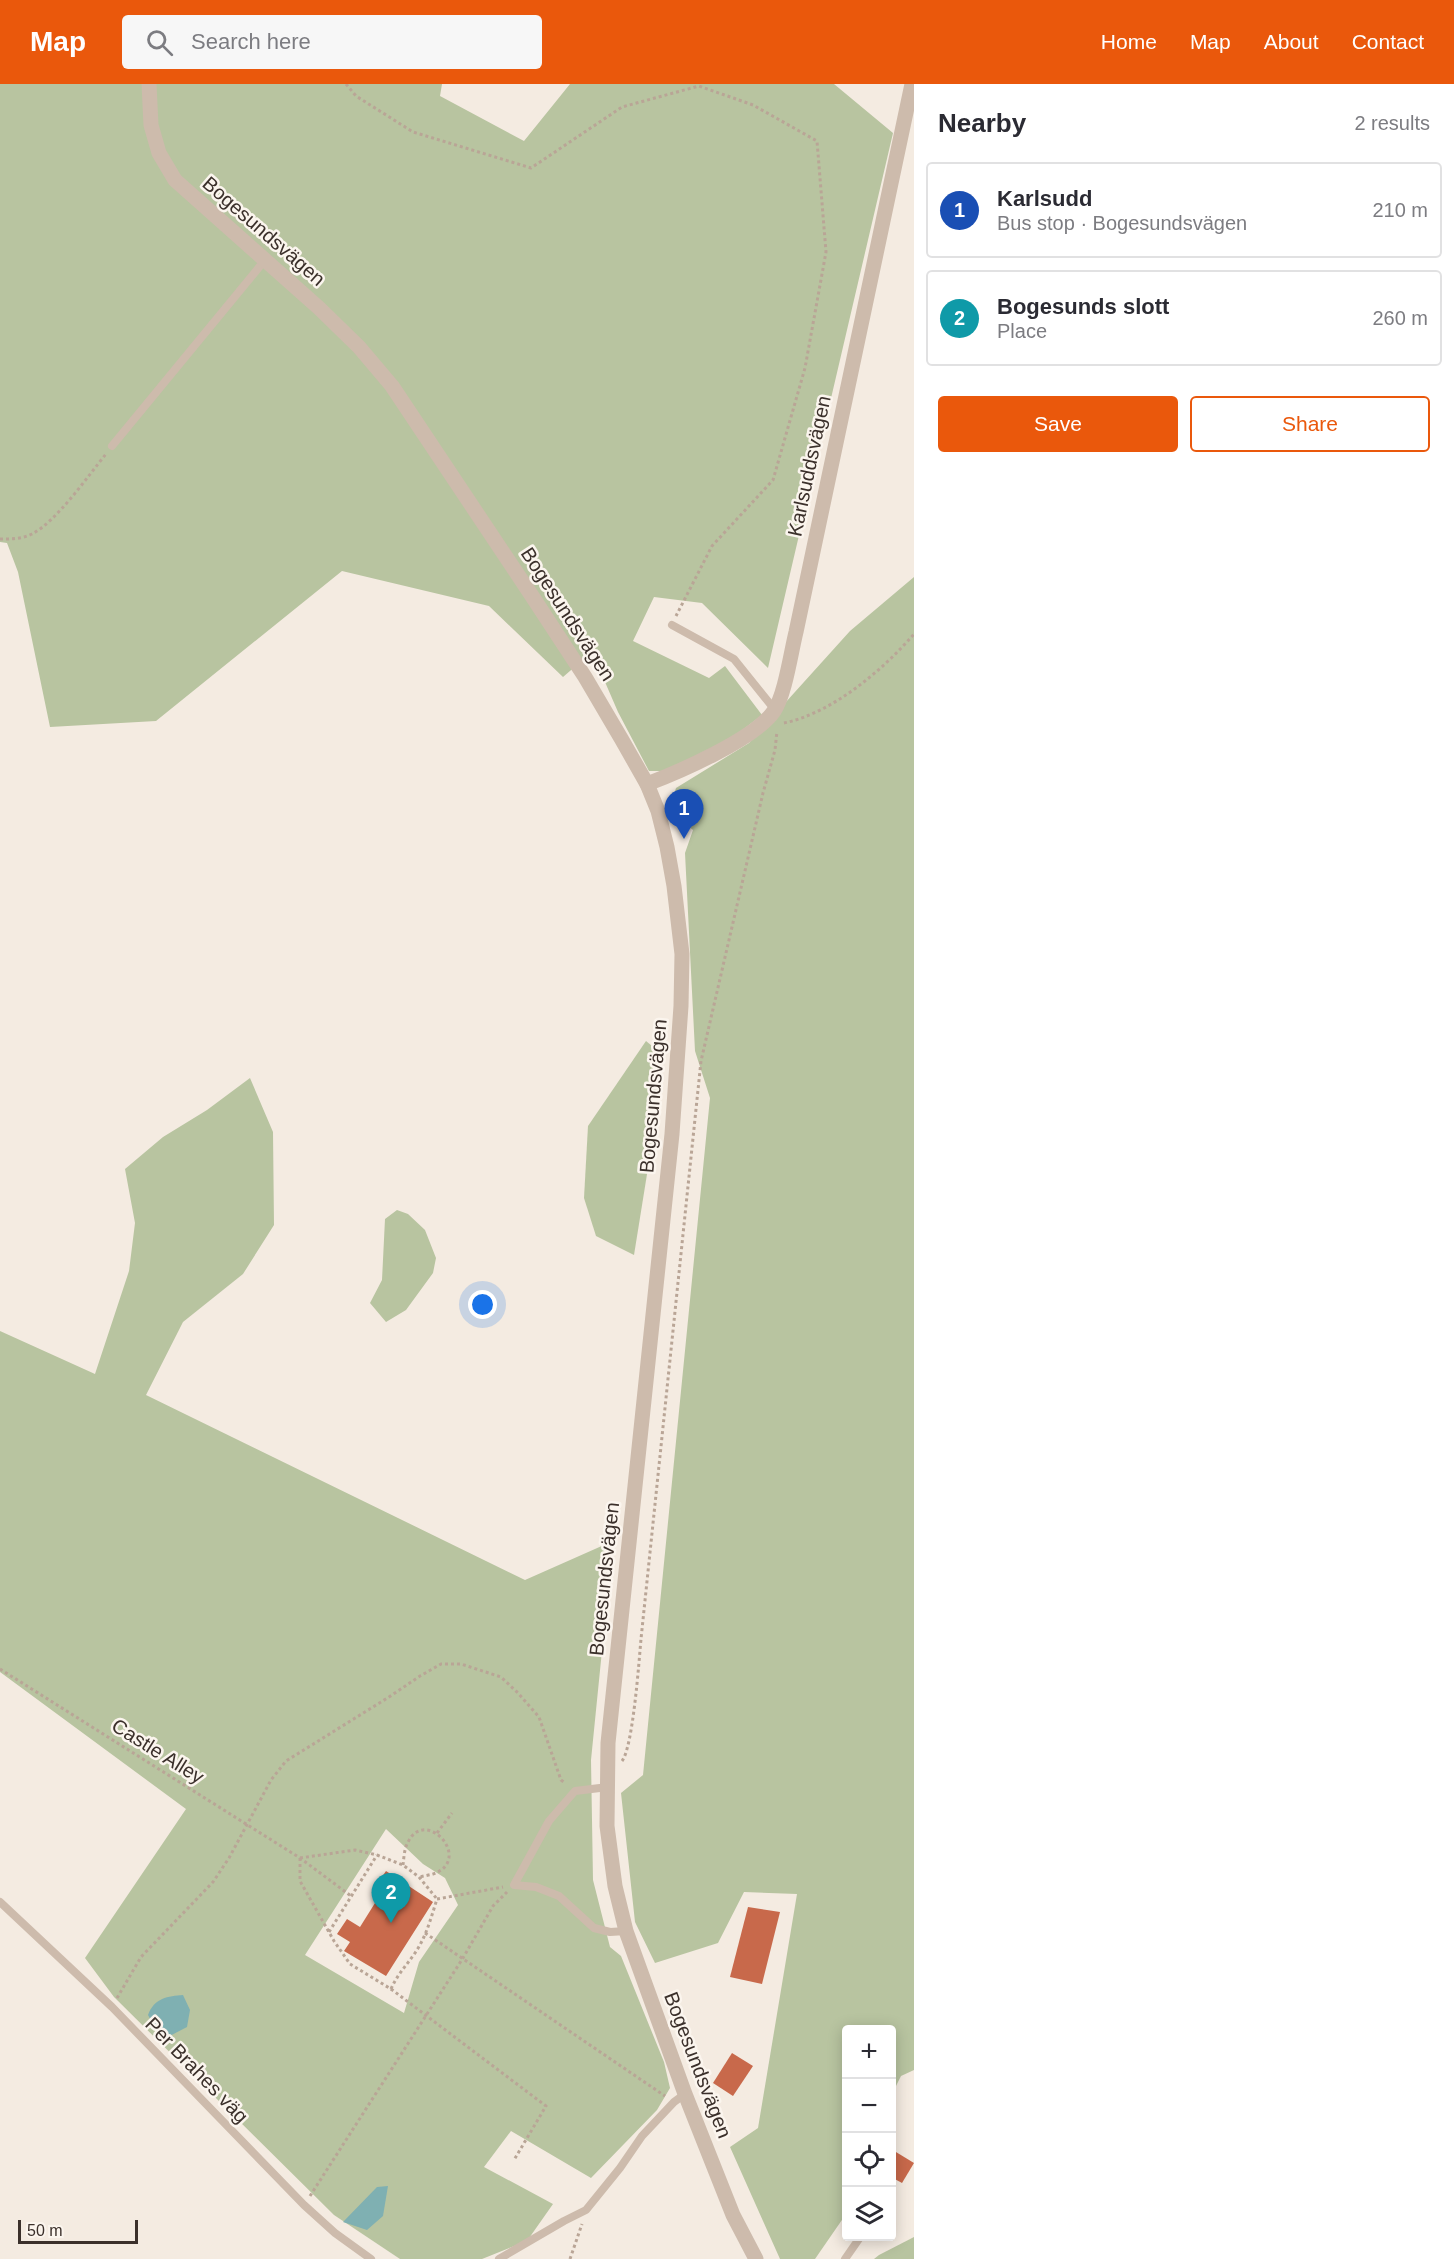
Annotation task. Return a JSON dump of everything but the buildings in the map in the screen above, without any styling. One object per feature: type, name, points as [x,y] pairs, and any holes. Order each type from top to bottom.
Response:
[{"type":"street","name":"Bogesundsvägen","points":[[149,84],[151,125],[159,153],[175,180],[359,347],[392,386],[585,677],[647,784],[658,811],[674,886],[682,954],[681,1006],[672,1134],[608,1743],[607,1826],[610,1856],[626,1931],[680,2098],[733,2215],[756,2259]]},
{"type":"street","name":"Karlsuddsvägen","points":[[776,717],[912,84]]},
{"type":"street","points":[[647,784],[686,769],[776,717]]},
{"type":"lane","points":[[112,446],[265,260]]},
{"type":"lane","points":[[672,625],[734,659],[776,717]]},
{"type":"lane","points":[[608,1787],[575,1791],[549,1821],[514,1885],[536,1887],[559,1896],[594,1928],[610,1932],[626,1931]]},
{"type":"lane","name":"Per Brahes väg","points":[[0,1902],[112,2007],[304,2205],[335,2233],[371,2259]]},
{"type":"lane","points":[[499,2259],[586,2210],[642,2136],[680,2098]]},
{"type":"lane","points":[[845,2259],[858,2241]]},
{"type":"path","points":[[346,84],[356,96],[413,132],[531,168],[622,107],[699,86],[753,105],[817,141],[826,252],[805,368],[773,480],[712,546],[672,625]]},
{"type":"path","points":[[0,538],[16,539],[32,534],[49,522],[112,446]]},
{"type":"path","points":[[608,1768],[619,1765],[625,1758],[630,1734],[701,1061],[774,750],[776,717],[806,718],[856,688],[902,649],[914,634]]},
{"type":"path","points":[[112,2007],[141,1957],[213,1882],[230,1858],[271,1780],[286,1761],[441,1664],[461,1664],[501,1677],[510,1685],[539,1717],[561,1780],[575,1791]]},
{"type":"path","name":"Castle Alley","points":[[0,1669],[300,1858],[351,1896]]},
{"type":"path","points":[[437,1833],[452,1813]]},
{"type":"path","points":[[404,1865],[406,1845],[410,1838],[420,1832],[437,1833],[447,1844],[449,1853],[447,1862],[441,1870],[418,1877]]},
{"type":"path","points":[[437,1899],[404,1865],[377,1855],[355,1850],[300,1858],[300,1881],[329,1932],[351,1964],[391,1989],[546,2106],[514,2160]]},
{"type":"path","points":[[329,1932],[377,1855]]},
{"type":"path","points":[[437,1899],[514,1885]]},
{"type":"path","points":[[304,2205],[463,1958],[493,1906],[514,1885]]},
{"type":"path","points":[[391,1989],[398,1973],[415,1952],[425,1933],[437,1899]]},
{"type":"path","points":[[425,1933],[680,2098]]},
{"type":"path","points":[[570,2259],[586,2210]]},
{"type":"green space","points":[[0,84],[442,84],[440,96],[524,141],[570,84],[834,84],[893,133],[768,668],[702,603],[654,597],[633,641],[709,678],[725,666],[762,715],[728,741],[668,771],[649,771],[618,712],[592,652],[563,677],[489,606],[342,571],[156,721],[50,727],[18,572],[7,543],[0,542]]},
{"type":"green space","points":[[914,577],[914,2070],[901,2076],[896,2086],[896,2025],[842,2025],[842,2220],[815,2259],[780,2259],[730,2147],[758,2128],[797,1894],[744,1892],[718,1943],[655,1963],[635,1922],[621,1793],[643,1775],[710,1098],[695,1051],[685,853],[693,830],[675,812],[674,796],[676,788],[749,743],[850,631]]},
{"type":"green space","points":[[646,1041],[658,1051],[657,1112],[634,1255],[596,1236],[584,1198],[588,1126]]},
{"type":"green space","points":[[250,1078],[273,1132],[274,1225],[243,1274],[183,1322],[146,1395],[525,1580],[613,1541],[591,1760],[593,1880],[610,1947],[621,1956],[664,2062],[670,2088],[657,2110],[591,2178],[511,2131],[484,2167],[553,2204],[527,2241],[482,2259],[400,2259],[334,2215],[114,1997],[85,1958],[186,1809],[0,1672],[0,1331],[95,1374],[129,1271],[135,1223],[125,1169],[163,1137],[207,1110]],"holes":[[[386,1829],[423,1864],[445,1878],[458,1905],[419,1962],[404,2013],[305,1955]]]},
{"type":"green space","points":[[397,1210],[408,1214],[425,1230],[436,1258],[433,1273],[406,1310],[386,1322],[370,1303],[382,1280],[385,1219]]},
{"type":"green space","points":[[914,2237],[914,2259],[874,2259],[879,2255]]},
{"type":"water","points":[[183,1995],[190,2010],[187,2027],[162,2040],[148,2015],[158,2001]]},
{"type":"water","points":[[388,2186],[383,2216],[367,2230],[343,2222],[377,2187]]},
{"type":"place","name":"Karlsudd","points":[[684,839]]},
{"type":"place","name":"Bogesunds slott","points":[[391,1923]]}]
